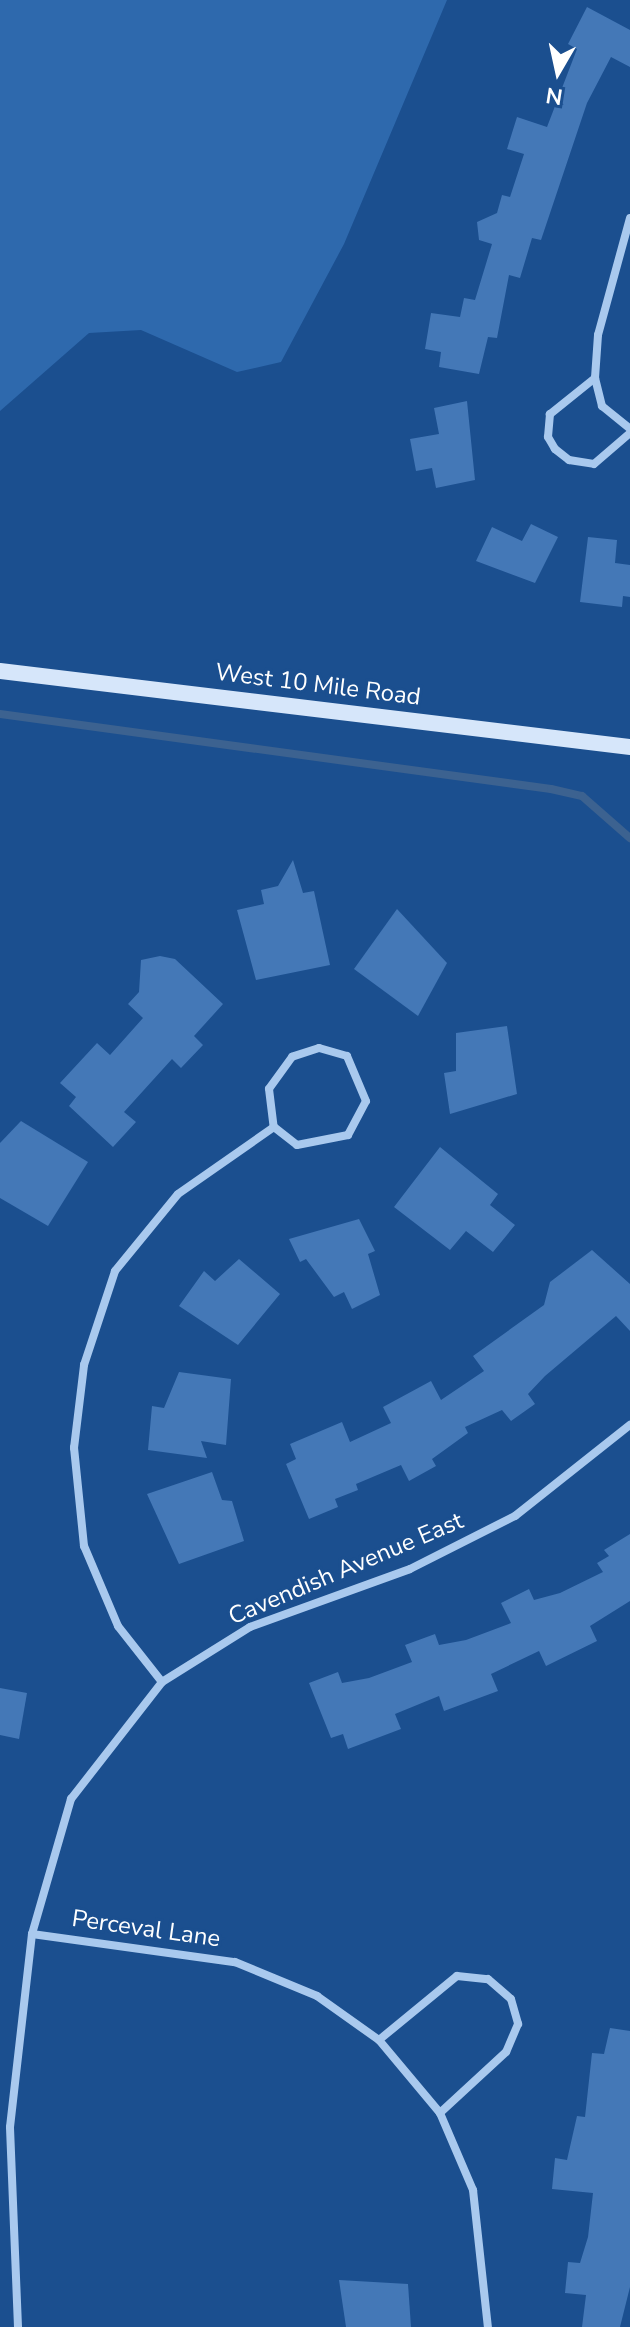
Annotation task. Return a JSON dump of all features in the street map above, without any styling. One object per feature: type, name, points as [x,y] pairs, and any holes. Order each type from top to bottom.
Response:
[{"type":"main road","name":"West 10 Mile Road","points":[[0,671],[630,747]]},
{"type":"street","points":[[595,378],[557,405],[548,437],[581,465],[606,457],[630,431],[602,406],[595,378],[598,335],[630,218]]},
{"type":"street","points":[[319,1048],[347,1056],[366,1101],[348,1135],[297,1145],[274,1127],[269,1089],[292,1057],[319,1048]]},
{"type":"street","points":[[162,1682],[118,1626],[84,1546],[74,1448],[84,1365],[96,1313],[142,1231],[231,1153],[274,1127]]},
{"type":"street","name":"Cavendish Avenue East","points":[[18,2327],[7,2197],[32,1934],[71,1799],[162,1682],[250,1627],[410,1569],[515,1516],[630,1425]]},
{"type":"street","name":"Perceval Lane","points":[[32,1934],[235,1962],[317,1996],[379,2040],[440,2113],[476,2202],[488,2327]]},
{"type":"street","points":[[379,2040],[457,1976],[488,1979],[511,1999],[518,2024],[506,2052],[440,2113]]},
{"type":"shaded area","points":[[0,0],[447,0],[344,244],[281,362],[237,372],[141,330],[89,333],[0,411]]},
{"type":"building","points":[[587,7],[630,30],[630,67],[611,57],[587,103],[541,240],[532,238],[520,278],[509,275],[497,338],[488,337],[479,374],[439,367],[441,352],[425,349],[431,313],[460,317],[464,298],[475,300],[492,244],[479,240],[477,222],[497,213],[502,195],[510,197],[524,154],[507,149],[517,117],[547,127],[577,49],[568,44]]},
{"type":"building","points":[[467,401],[475,480],[436,488],[432,468],[416,471],[410,439],[439,434],[434,408]]},
{"type":"building","points":[[531,524],[558,537],[535,583],[476,561],[492,527],[522,541]]},
{"type":"building","points":[[588,537],[617,540],[615,563],[630,565],[630,597],[623,596],[622,607],[580,602]]},
{"type":"building","points":[[293,860],[303,893],[314,891],[330,965],[256,980],[237,910],[264,904],[261,890],[278,886]]},
{"type":"building","points":[[397,909],[447,963],[418,1016],[354,969]]},
{"type":"building","points":[[160,956],[175,959],[223,1004],[194,1036],[203,1045],[181,1068],[172,1059],[124,1112],[136,1122],[113,1147],[69,1106],[76,1097],[60,1083],[97,1043],[110,1055],[143,1018],[128,1004],[139,992],[141,960]]},
{"type":"building","points":[[507,1026],[517,1094],[450,1114],[444,1073],[456,1071],[456,1033]]},
{"type":"building","points":[[21,1121],[88,1162],[48,1226],[0,1198],[0,1143]]},
{"type":"building","points":[[440,1147],[498,1194],[490,1205],[515,1225],[493,1252],[466,1231],[450,1250],[394,1207]]},
{"type":"building","points":[[359,1219],[375,1251],[368,1254],[380,1295],[352,1309],[344,1292],[334,1297],[306,1259],[300,1262],[289,1239]]},
{"type":"building","points":[[592,1250],[630,1284],[630,1331],[616,1316],[545,1376],[528,1394],[535,1404],[511,1421],[502,1410],[465,1427],[468,1433],[432,1459],[436,1466],[409,1481],[401,1465],[356,1484],[358,1490],[335,1499],[338,1507],[309,1519],[286,1464],[296,1459],[290,1444],[342,1422],[350,1442],[391,1423],[383,1407],[431,1381],[441,1400],[484,1371],[473,1356],[544,1305],[550,1282]]},
{"type":"building","points":[[239,1259],[280,1294],[238,1345],[179,1306],[204,1271],[215,1281]]},
{"type":"building","points":[[179,1372],[231,1379],[226,1445],[201,1441],[207,1458],[148,1450],[152,1406],[164,1408]]},
{"type":"building","points":[[212,1472],[222,1500],[232,1501],[244,1541],[179,1564],[147,1494]]},
{"type":"building","points":[[630,1534],[630,1601],[590,1626],[597,1641],[546,1666],[539,1651],[491,1674],[498,1691],[444,1711],[439,1696],[395,1714],[401,1729],[348,1749],[343,1734],[331,1738],[309,1683],[338,1672],[342,1683],[369,1678],[412,1662],[405,1645],[435,1634],[439,1645],[466,1640],[511,1623],[501,1603],[529,1589],[534,1600],[560,1593],[603,1572],[597,1563],[609,1556],[604,1550]]},
{"type":"building","points":[[0,1688],[27,1693],[19,1739],[0,1735]]},
{"type":"building","points":[[610,2028],[630,2031],[630,2287],[620,2327],[582,2327],[586,2295],[565,2293],[568,2262],[580,2263],[588,2237],[593,2193],[552,2189],[555,2158],[567,2160],[577,2116],[585,2117],[592,2053],[604,2054]]},
{"type":"building","points":[[339,2280],[408,2284],[411,2327],[346,2327]]},
{"type":"waterway","points":[[0,714],[551,789],[582,796],[630,838]]}]
